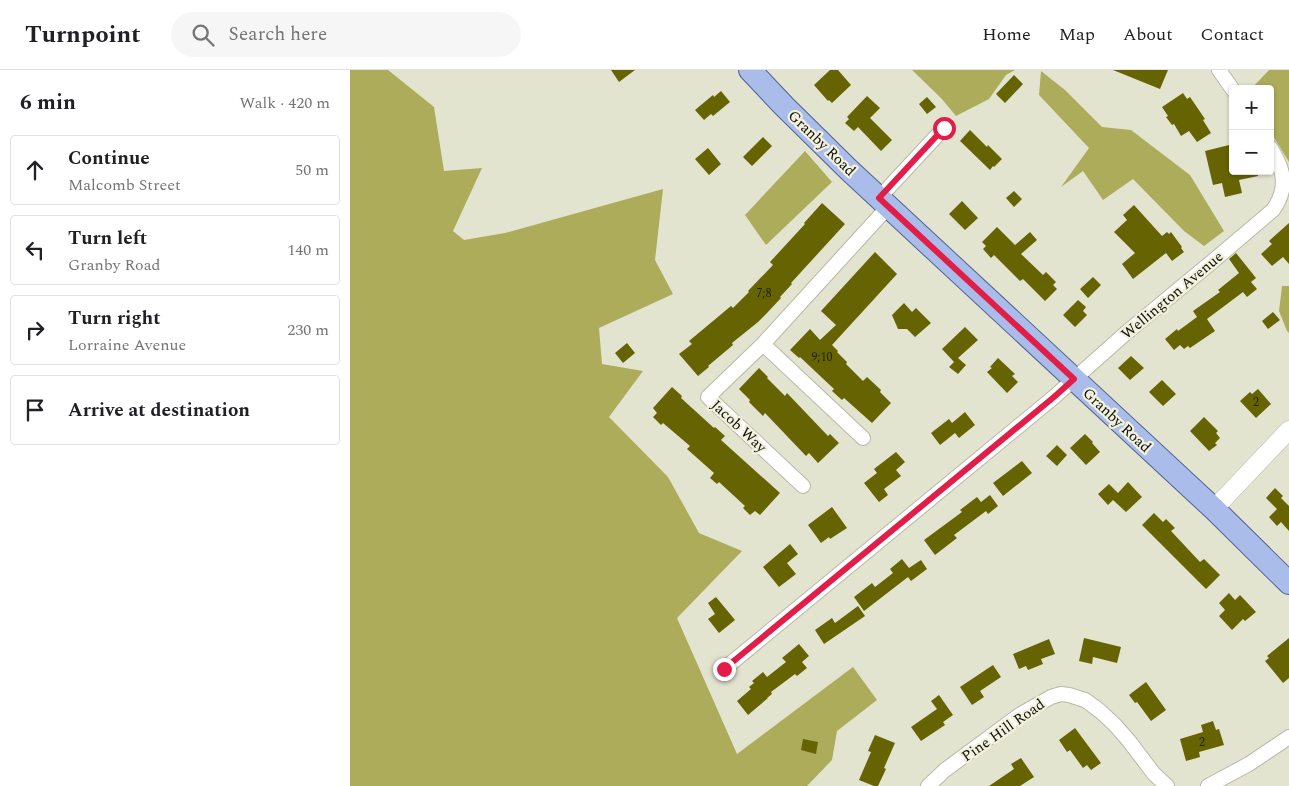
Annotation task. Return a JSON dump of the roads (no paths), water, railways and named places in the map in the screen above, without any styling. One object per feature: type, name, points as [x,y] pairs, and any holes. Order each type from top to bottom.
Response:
[{"type":"main road","name":"Granby Road","points":[[750,70],[802,124],[1214,509],[1289,584]]},
{"type":"street","points":[[1219,70],[1230,85]]},
{"type":"street","name":"Jacob Way","points":[[803,486],[708,397],[763,344],[884,202],[944,128]]},
{"type":"street","name":"Wellington Avenue","points":[[724,669],[1054,397],[1126,333],[1270,212],[1280,201],[1284,177],[1281,164],[1274,153]]},
{"type":"street","points":[[763,344],[863,438]]},
{"type":"street","points":[[1214,509],[1289,430]]},
{"type":"street","name":"Pine Hill Road","points":[[928,786],[945,770],[1021,714],[1051,697],[1061,694],[1085,700],[1100,711],[1115,725],[1154,774],[1167,786]]},
{"type":"street","points":[[1208,786],[1250,764],[1289,737]]}]
